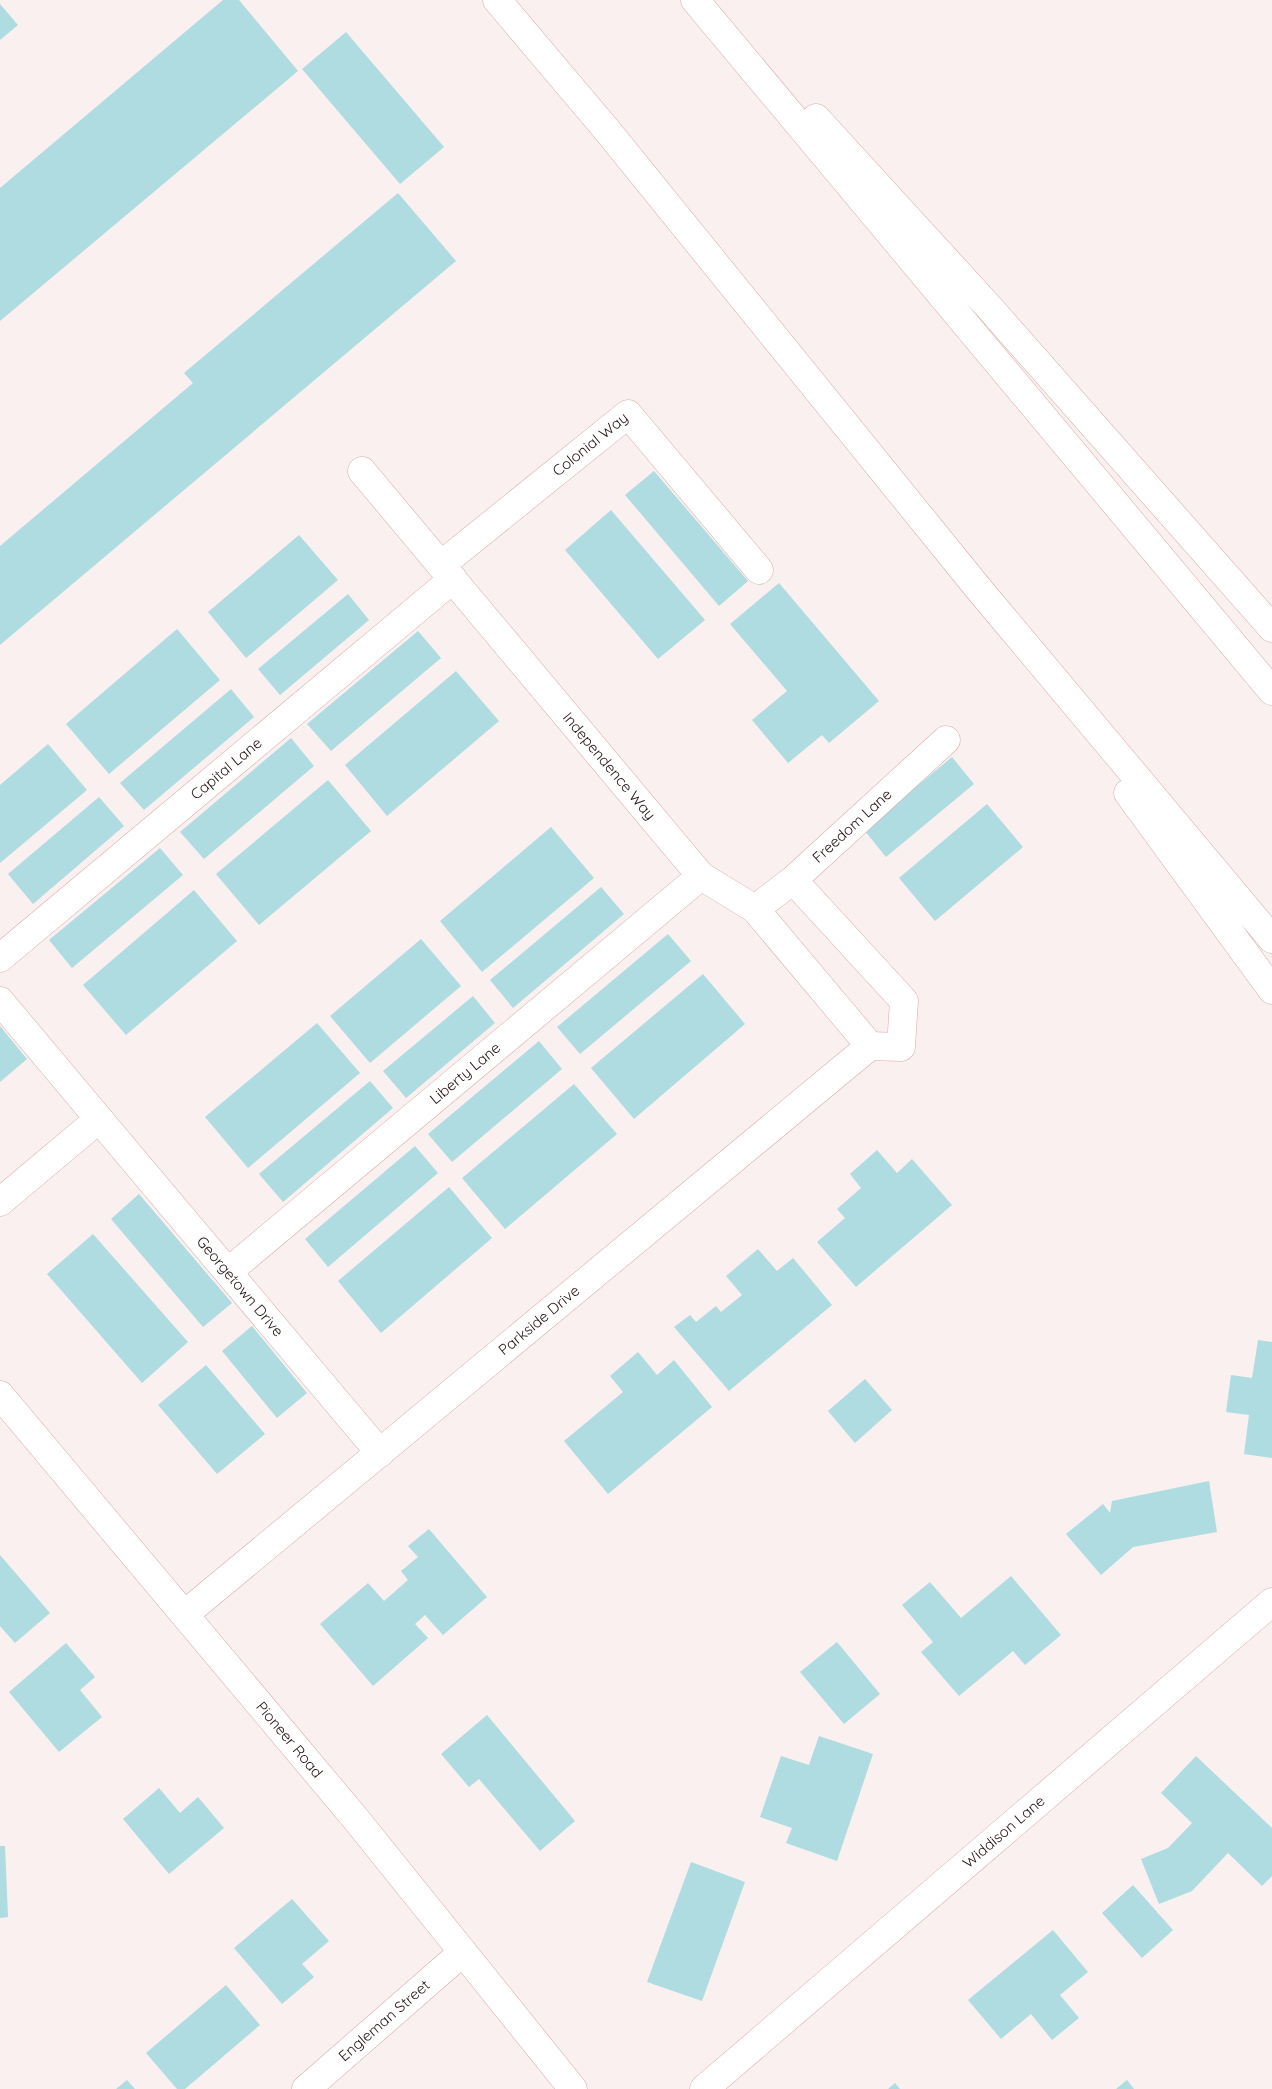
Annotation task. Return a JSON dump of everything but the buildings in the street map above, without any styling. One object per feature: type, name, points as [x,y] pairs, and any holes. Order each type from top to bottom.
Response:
[{"type":"main road","points":[[496,0],[606,128],[978,588],[1272,939]]},
{"type":"main road","points":[[695,0],[1272,691]]},
{"type":"main road","points":[[706,0],[988,306],[1272,628]]},
{"type":"main road","name":"Colonial Way","points":[[447,572],[628,414],[759,570]]},
{"type":"main road","name":"Independence Way","points":[[362,471],[701,876],[755,909],[870,1046]]},
{"type":"main road","name":"Capital Lane","points":[[0,958],[447,572]]},
{"type":"main road","points":[[978,588],[1272,990]]},
{"type":"main road","name":"Freedom Lane","points":[[755,909],[793,880],[946,740]]},
{"type":"main road","name":"Liberty Lane","points":[[229,1271],[701,876]]},
{"type":"main road","points":[[793,880],[904,1001],[901,1047],[870,1046]]},
{"type":"main road","name":"Georgetown Drive","points":[[0,1002],[229,1271],[380,1453]]},
{"type":"main road","name":"Parkside Drive","points":[[185,1614],[870,1046]]},
{"type":"main road","points":[[0,1202],[99,1119]]},
{"type":"main road","name":"Pioneer Road","points":[[0,1395],[355,1818],[573,2089]]},
{"type":"main road","name":"Widdison Lane","points":[[704,2089],[1272,1602]]},
{"type":"main road","name":"Engleman Street","points":[[306,2089],[463,1952]]}]
